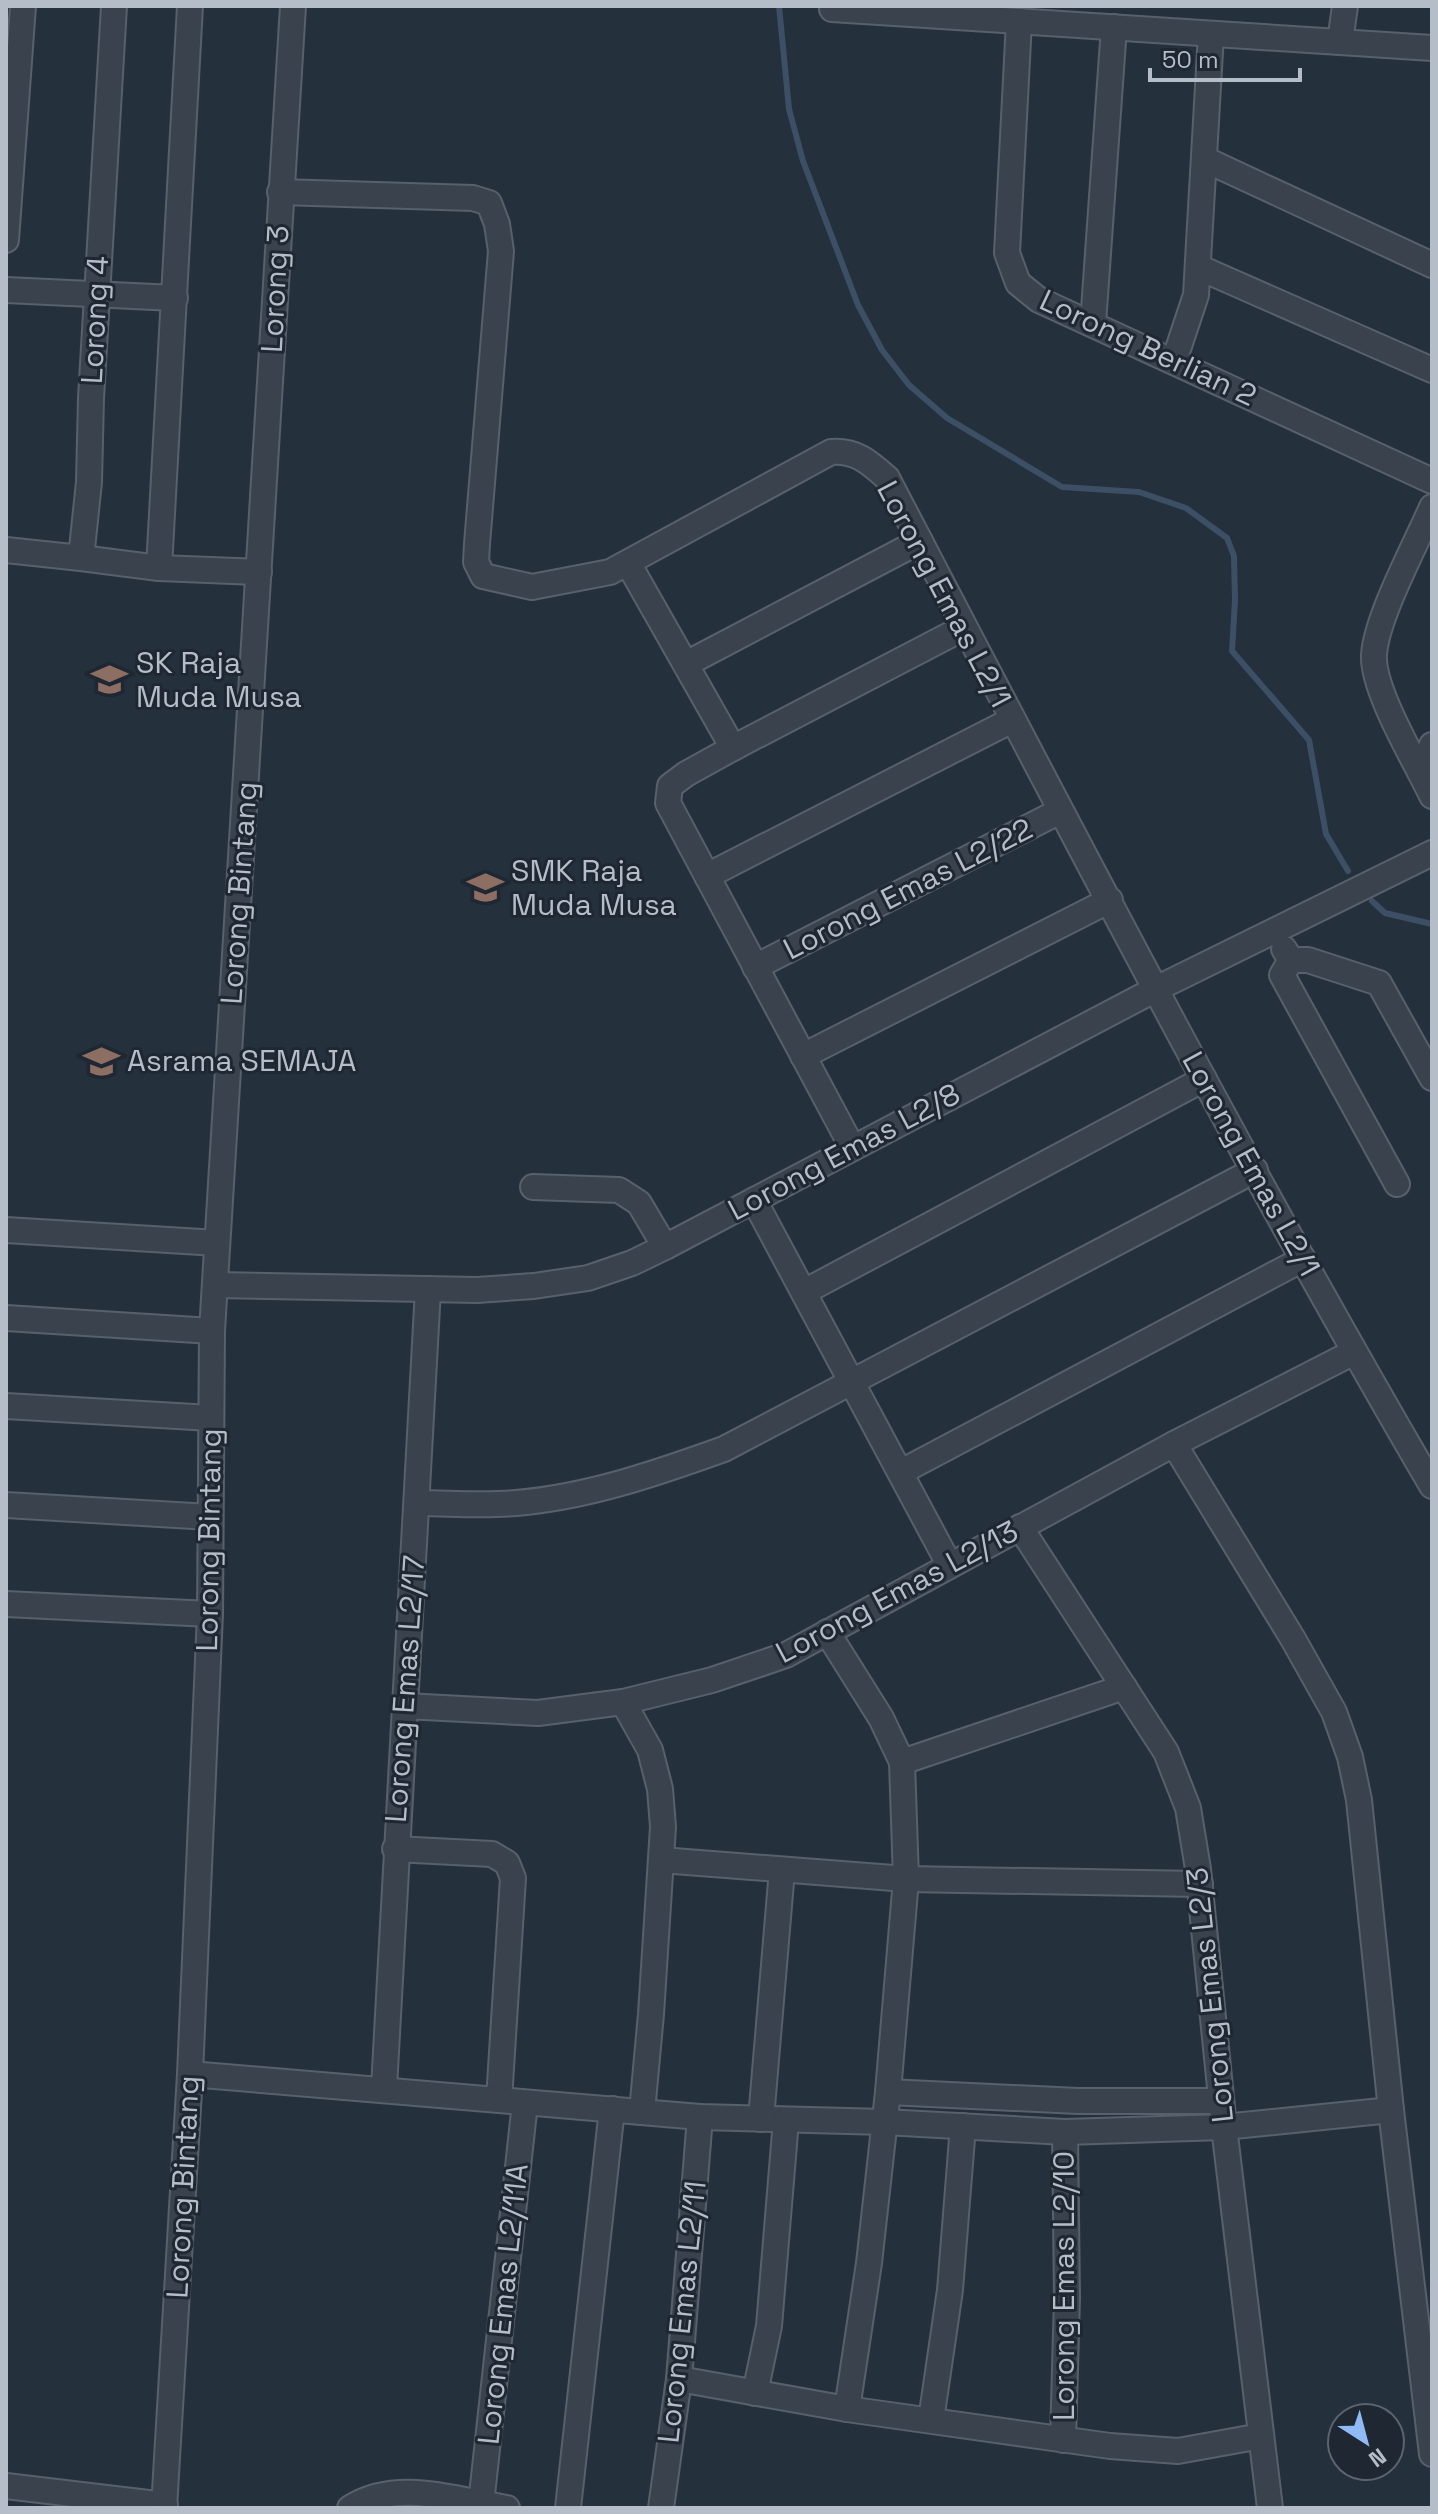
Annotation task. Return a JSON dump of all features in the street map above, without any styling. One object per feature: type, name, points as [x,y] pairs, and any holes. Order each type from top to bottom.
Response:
[{"type":"street","points":[[6,240],[23,6]]},
{"type":"street","name":"Lorong 4","points":[[81,558],[89,482],[114,6]]},
{"type":"street","points":[[159,568],[190,6]]},
{"type":"street","name":"Lorong 3","points":[[259,572],[293,6]]},
{"type":"street","points":[[1340,42],[1345,6]]},
{"type":"street","points":[[832,9],[1432,48]]},
{"type":"street","name":"Lorong Berlian 2","points":[[1019,21],[1007,253],[1018,283],[1039,300],[1432,481]]},
{"type":"street","points":[[1093,324],[1114,27]]},
{"type":"street","points":[[1174,361],[1196,295],[1211,34]]},
{"type":"street","points":[[1204,159],[1432,265]]},
{"type":"street","name":"Lorong Emas L2/1","points":[[280,192],[473,198],[489,203],[497,224],[501,251],[476,562],[483,576],[532,587],[610,572],[831,452],[849,451],[869,462],[887,478],[963,628],[1204,1079],[1354,1352],[1432,1486]]},
{"type":"street","points":[[1198,267],[1432,370]]},
{"type":"street","points":[[6,290],[175,298]]},
{"type":"street","points":[[1432,507],[1379,628],[1374,656],[1378,683],[1432,796]]},
{"type":"street","points":[[686,664],[920,541]]},
{"type":"street","points":[[6,550],[159,568],[259,572]]},
{"type":"street","points":[[628,563],[733,748]]},
{"type":"street","name":"Lorong Bintang","points":[[164,2507],[190,2074],[210,1614],[212,1331],[259,572]]},
{"type":"street","points":[[852,1147],[668,803],[670,786],[733,748],[963,628]]},
{"type":"street","points":[[707,876],[1012,720]]},
{"type":"street","points":[[1420,771],[1432,745]]},
{"type":"street","name":"Lorong Emas L2/22","points":[[755,967],[1060,811]]},
{"type":"street","name":"Lorong Emas L2/8","points":[[215,1285],[477,1290],[588,1278],[632,1263],[1156,989],[1432,853]]},
{"type":"street","points":[[803,1056],[1110,900]]},
{"type":"street","points":[[1272,931],[1291,960]]},
{"type":"street","points":[[1291,960],[1308,960],[1379,983],[1432,1078]]},
{"type":"street","points":[[1291,960],[1282,975],[1397,1184]]},
{"type":"street","points":[[804,1292],[1204,1079]]},
{"type":"street","points":[[417,1503],[515,1503],[587,1492],[652,1475],[724,1449],[1255,1170]]},
{"type":"street","points":[[533,1187],[619,1190],[639,1203],[665,1247]]},
{"type":"street","points":[[754,1200],[949,1564]]},
{"type":"street","points":[[6,1230],[217,1243]]},
{"type":"street","points":[[901,1472],[1303,1259]]},
{"type":"street","name":"Lorong Emas L2/17","points":[[384,2088],[428,1289]]},
{"type":"street","points":[[6,1318],[212,1331]]},
{"type":"street","name":"Lorong Emas L2/13","points":[[405,1706],[538,1713],[623,1702],[712,1680],[786,1655],[949,1564],[1354,1352]]},
{"type":"street","points":[[6,1406],[211,1418]]},
{"type":"street","points":[[1174,1444],[1293,1639],[1334,1712],[1350,1757],[1359,1800],[1391,2110],[1421,2272],[1432,2454]]},
{"type":"street","points":[[6,1505],[210,1517]]},
{"type":"street","name":"Lorong Emas L2/3","points":[[1020,1527],[1166,1752],[1188,1808],[1200,1884],[1221,2101],[1270,2508]]},
{"type":"street","points":[[6,1604],[210,1614]]},
{"type":"street","points":[[827,1632],[881,1718],[902,1762],[906,1879],[885,2122],[869,2263],[847,2409]]},
{"type":"street","points":[[902,1762],[1124,1687]]},
{"type":"street","points":[[623,1702],[650,1750],[660,1789],[661,1860],[642,2112]]},
{"type":"street","points":[[395,1849],[492,1854],[507,1863],[513,1878],[499,2100]]},
{"type":"street","points":[[661,1860],[906,1879],[1200,1884]]},
{"type":"street","points":[[761,2119],[782,1870]]},
{"type":"street","points":[[190,2074],[700,2117],[885,2122],[1065,2132],[1224,2127],[1391,2110]]},
{"type":"street","points":[[888,2092],[1078,2101],[1221,2101]]},
{"type":"street","name":"Lorong Emas L2/11A","points":[[481,2504],[525,2103]]},
{"type":"street","points":[[568,2508],[612,2109]]},
{"type":"street","name":"Lorong Emas L2/11","points":[[661,2508],[679,2379],[700,2117]]},
{"type":"street","points":[[755,2393],[769,2326],[786,2120]]},
{"type":"street","points":[[931,2420],[950,2290],[963,2126]]},
{"type":"street","name":"Lorong Emas L2/10","points":[[1063,2440],[1067,2298],[1065,2132]]},
{"type":"street","points":[[679,2379],[847,2409],[1063,2440],[1178,2451],[1261,2436]]},
{"type":"street","points":[[6,2486],[164,2507]]},
{"type":"street","points":[[350,2508],[367,2497],[400,2491],[507,2508]]},
{"type":"waterway","points":[[779,6],[789,109],[803,161],[858,305],[882,350],[909,385],[947,418],[1062,487],[1139,492],[1186,508],[1227,538],[1234,556],[1232,651],[1309,740],[1326,834],[1348,871]]},
{"type":"waterway","points":[[1372,901],[1385,913],[1432,924]]},
{"type":"place","name":"SK Raja Muda Musa","points":[[110,680]]},
{"type":"place","name":"SMK Raja Muda Musa","points":[[485,888]]},
{"type":"place","name":"Asrama SEMAJA","points":[[101,1061]]}]
